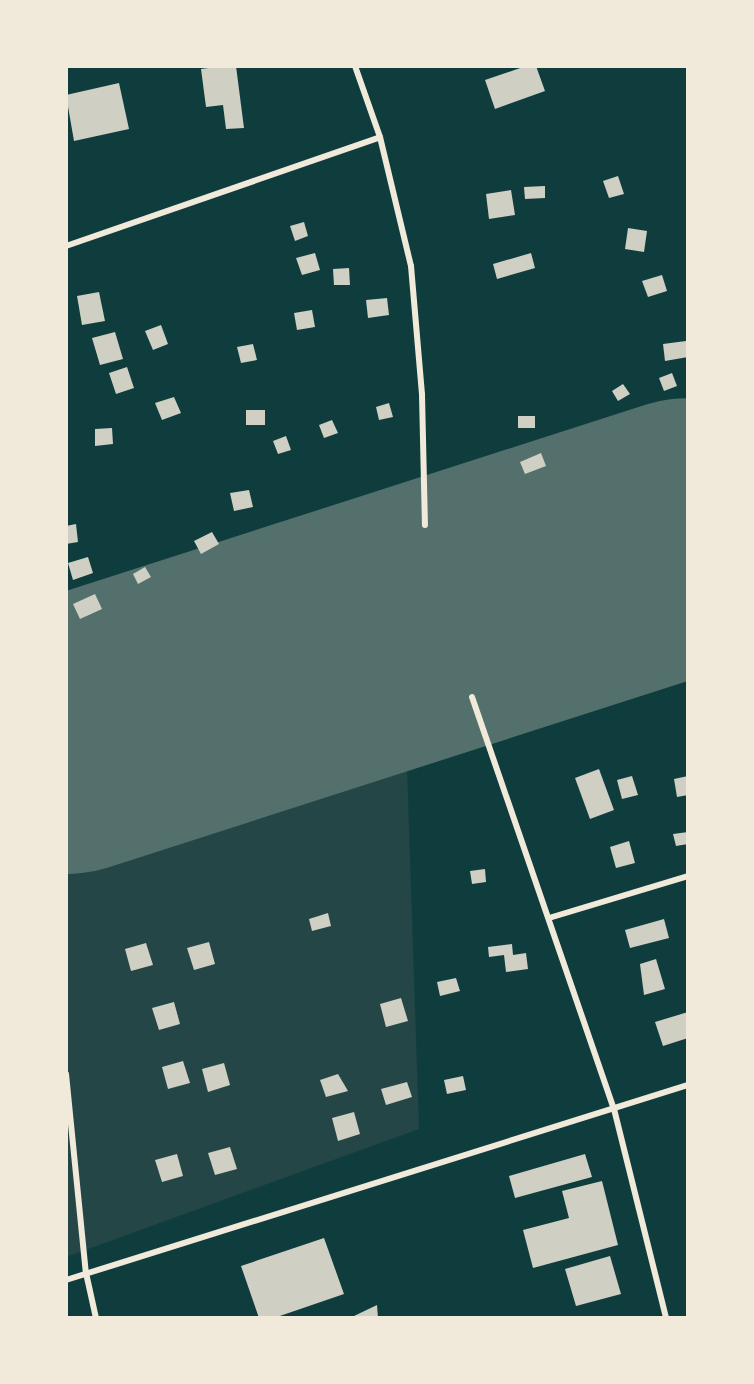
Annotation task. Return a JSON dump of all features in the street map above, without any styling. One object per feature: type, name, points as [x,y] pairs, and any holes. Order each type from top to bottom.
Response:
[{"type":"street","points":[[355,66],[380,137],[411,266],[422,395],[425,525]]},
{"type":"street","points":[[66,246],[380,137]]},
{"type":"street","points":[[472,698],[614,1109],[666,1318]]},
{"type":"street","points":[[549,918],[688,876]]},
{"type":"street","points":[[66,1074],[86,1273],[96,1318]]},
{"type":"street","points":[[66,1280],[688,1085]]},
{"type":"shaded area","points":[[405,708],[419,1129],[66,1257],[66,836]]},
{"type":"building","points":[[236,66],[244,128],[226,129],[223,105],[206,107],[201,69]]},
{"type":"building","points":[[526,66],[536,66],[545,91],[495,109],[485,80]]},
{"type":"building","points":[[119,83],[129,129],[74,141],[66,95]]},
{"type":"building","points":[[618,176],[624,194],[609,198],[603,181]]},
{"type":"building","points":[[545,186],[545,198],[525,199],[524,187]]},
{"type":"building","points":[[511,190],[515,215],[489,219],[486,194]]},
{"type":"building","points":[[304,222],[308,236],[295,241],[290,226]]},
{"type":"building","points":[[628,228],[647,231],[644,252],[625,249]]},
{"type":"building","points":[[315,253],[320,270],[302,275],[296,258]]},
{"type":"building","points":[[531,253],[535,268],[497,279],[493,264]]},
{"type":"building","points":[[349,268],[350,285],[334,285],[333,269]]},
{"type":"building","points":[[662,275],[667,291],[648,297],[642,281]]},
{"type":"building","points":[[99,292],[105,321],[82,325],[77,296]]},
{"type":"building","points":[[387,298],[389,315],[368,318],[366,300]]},
{"type":"building","points":[[312,310],[315,327],[297,330],[294,313]]},
{"type":"building","points":[[161,325],[168,344],[153,350],[145,331]]},
{"type":"building","points":[[115,332],[123,359],[100,365],[92,338]]},
{"type":"building","points":[[686,341],[688,357],[665,361],[663,344]]},
{"type":"building","points":[[253,344],[257,360],[241,363],[237,347]]},
{"type":"building","points":[[127,367],[134,388],[116,394],[109,373]]},
{"type":"building","points":[[672,373],[677,386],[664,391],[659,378]]},
{"type":"building","points":[[623,384],[630,394],[618,401],[612,391]]},
{"type":"building","points":[[174,397],[181,413],[162,420],[155,403]]},
{"type":"building","points":[[389,403],[393,417],[379,420],[376,407]]},
{"type":"building","points":[[246,410],[265,410],[265,425],[246,425]]},
{"type":"building","points":[[518,416],[535,416],[535,428],[518,428]]},
{"type":"building","points":[[332,420],[338,433],[324,438],[319,425]]},
{"type":"building","points":[[112,428],[113,444],[95,446],[95,429]]},
{"type":"building","points":[[286,436],[291,450],[278,454],[273,441]]},
{"type":"building","points":[[541,453],[546,466],[525,474],[520,462]]},
{"type":"building","points":[[249,490],[253,507],[234,511],[230,493]]},
{"type":"building","points":[[76,524],[78,542],[66,544],[66,526]]},
{"type":"building","points":[[212,532],[219,544],[201,554],[194,541]]},
{"type":"building","points":[[88,557],[93,573],[73,580],[68,563]]},
{"type":"building","points":[[145,567],[151,577],[138,584],[133,574]]},
{"type":"building","points":[[95,594],[102,609],[80,619],[73,604]]},
{"type":"building","points":[[599,769],[614,810],[590,819],[575,778]]},
{"type":"building","points":[[632,776],[638,795],[622,799],[617,780]]},
{"type":"building","points":[[688,776],[688,795],[677,797],[674,779]]},
{"type":"building","points":[[688,832],[688,844],[676,846],[673,834]]},
{"type":"building","points":[[629,841],[635,863],[616,868],[610,847]]},
{"type":"building","points":[[485,869],[486,882],[472,884],[470,871]]},
{"type":"building","points":[[328,913],[331,926],[312,931],[309,919]]},
{"type":"building","points":[[664,919],[669,938],[630,948],[625,930]]},
{"type":"building","points":[[209,942],[215,964],[194,970],[187,948]]},
{"type":"building","points":[[146,943],[153,965],[131,971],[125,949]]},
{"type":"building","points":[[512,944],[513,955],[526,953],[528,969],[506,972],[504,955],[489,957],[488,947]]},
{"type":"building","points":[[656,959],[665,989],[644,995],[640,964]]},
{"type":"building","points":[[456,978],[460,991],[440,996],[437,982]]},
{"type":"building","points":[[401,998],[408,1021],[386,1027],[380,1004]]},
{"type":"building","points":[[174,1002],[180,1024],[159,1030],[152,1008]]},
{"type":"building","points":[[688,1012],[688,1038],[663,1046],[655,1022]]},
{"type":"building","points":[[183,1061],[190,1083],[168,1089],[162,1067]]},
{"type":"building","points":[[224,1063],[230,1085],[208,1092],[202,1069]]},
{"type":"building","points":[[338,1074],[348,1091],[326,1097],[320,1080]]},
{"type":"building","points":[[463,1076],[466,1090],[447,1094],[444,1080]]},
{"type":"building","points":[[407,1082],[412,1097],[386,1105],[381,1089]]},
{"type":"building","points":[[354,1112],[360,1134],[338,1141],[332,1118]]},
{"type":"building","points":[[230,1147],[237,1169],[215,1175],[208,1153]]},
{"type":"building","points":[[177,1154],[183,1176],[162,1182],[155,1160]]},
{"type":"building","points":[[585,1154],[592,1177],[515,1198],[509,1176]]},
{"type":"building","points":[[602,1181],[618,1245],[533,1268],[523,1230],[569,1218],[562,1191]]},
{"type":"building","points":[[324,1238],[344,1294],[274,1318],[259,1318],[241,1266]]},
{"type":"building","points":[[610,1256],[621,1294],[576,1306],[565,1269]]},
{"type":"building","points":[[377,1305],[378,1318],[355,1318],[354,1316]]},
{"type":"runway","points":[[66,736],[688,536]]}]
